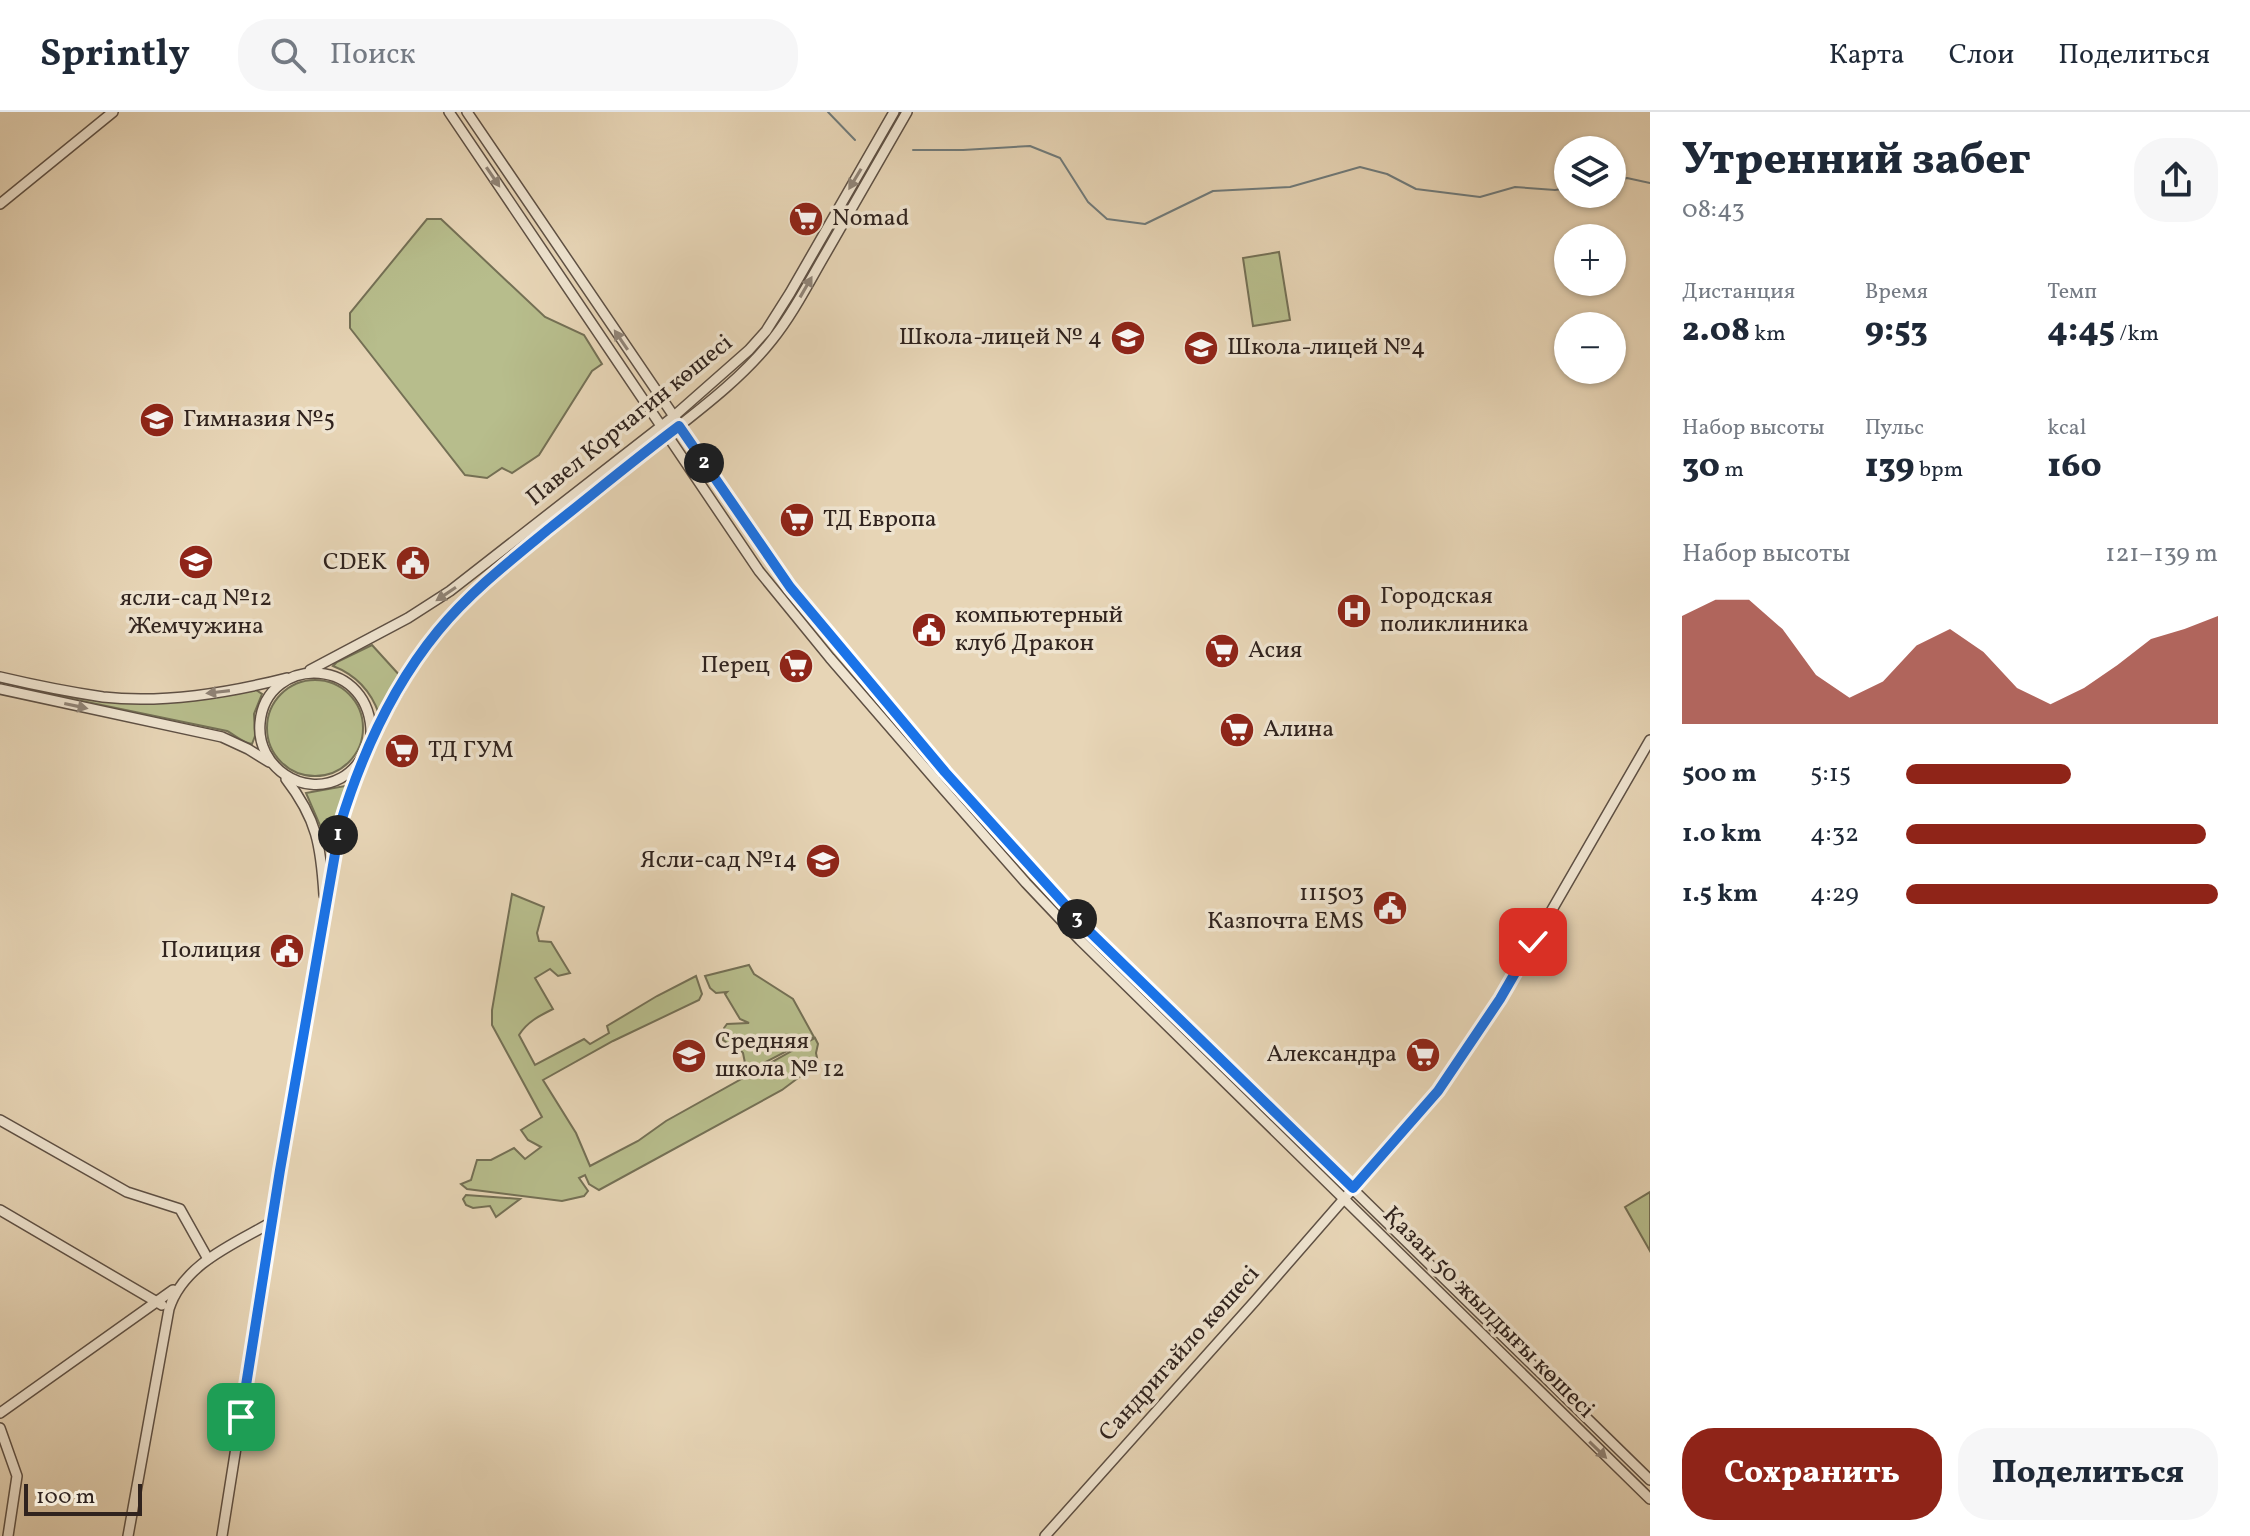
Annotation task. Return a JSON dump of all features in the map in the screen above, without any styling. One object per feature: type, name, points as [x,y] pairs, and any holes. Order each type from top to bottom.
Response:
[{"type":"street","points":[[0,204],[113,112]]},
{"type":"street","points":[[449,112],[528,229],[540,220],[467,112]]},
{"type":"street","name":"Павел Корчагин көшесі","points":[[729,377],[766,331],[790,293],[894,112]]},
{"type":"street","name":"Павел Корчагин көшесі","points":[[299,675],[384,632],[450,591],[616,469],[764,349],[791,312],[907,112]]},
{"type":"street","name":"Қазан 50 жылдығы көшесі","points":[[540,220],[790,587],[945,772],[1054,894],[1650,1480]]},
{"type":"street","name":"Қазан 50 жылдығы көшесі","points":[[528,229],[759,571],[830,658],[1026,883],[1294,1151],[1650,1499]]},
{"type":"street","name":"Павел Корчагин көшесі","points":[[371,739],[414,664],[455,611],[616,469]]},
{"type":"street","points":[[830,658],[841,648]]},
{"type":"street","points":[[0,677],[105,697],[174,698],[245,689],[319,672],[348,683],[360,694],[368,708],[371,739],[351,787],[340,825],[222,1536]]},
{"type":"street","points":[[299,675],[281,684],[271,694],[260,721],[260,735],[263,750],[307,810],[316,831],[326,910]]},
{"type":"street","points":[[0,689],[222,737],[271,762]]},
{"type":"street","points":[[1353,1188],[1414,1119],[1462,1057],[1504,993],[1650,740]]},
{"type":"street","points":[[280,772],[293,780],[325,784],[340,779],[363,758]]},
{"type":"street","points":[[1116,975],[1126,966]]},
{"type":"street","points":[[0,1120],[127,1192],[180,1209],[208,1259]]},
{"type":"street","points":[[1294,1151],[1304,1141]]},
{"type":"street","name":"Сандригайло көшесі","points":[[1045,1536],[1353,1188]]},
{"type":"street","points":[[0,1210],[169,1309]]},
{"type":"street","points":[[0,1413],[158,1302],[208,1259],[272,1222]]},
{"type":"street","points":[[1423,1277],[1432,1268]]},
{"type":"street","points":[[128,1536],[169,1309],[177,1287]]},
{"type":"street","points":[[0,1428],[17,1476],[8,1536]]},
{"type":"green space","points":[[427,219],[441,219],[545,317],[584,335],[602,364],[592,371],[539,455],[512,473],[502,468],[487,478],[465,475],[350,328],[350,313]]},
{"type":"green space","points":[[1279,252],[1290,320],[1253,326],[1243,258]]},
{"type":"green space","points":[[372,645],[402,678],[382,714],[379,714],[362,685],[333,666]]},
{"type":"green space","points":[[315,680],[333,684],[349,694],[359,710],[363,728],[359,746],[349,762],[333,772],[315,776],[297,772],[281,762],[271,746],[267,728],[271,710],[281,694],[297,684]]},
{"type":"green space","points":[[25,686],[85,698],[256,690],[262,694],[254,714],[255,736],[252,744],[227,731],[24,689]]},
{"type":"green space","points":[[345,786],[348,789],[334,841],[328,844],[306,793]]},
{"type":"green space","points":[[512,894],[544,907],[537,933],[539,941],[551,942],[570,973],[558,976],[550,969],[535,978],[553,1009],[530,1023],[519,1035],[535,1065],[584,1039],[590,1044],[609,1033],[607,1026],[696,976],[702,994],[699,1000],[613,1041],[543,1080],[576,1133],[590,1166],[815,1038],[818,1063],[782,1090],[599,1190],[589,1184],[585,1175],[579,1178],[588,1191],[584,1196],[562,1201],[467,1189],[461,1184],[471,1180],[477,1160],[491,1160],[514,1148],[525,1159],[541,1147],[528,1140],[521,1130],[542,1117],[492,1025]]},
{"type":"green space","points":[[749,965],[754,974],[793,999],[814,1037],[754,1068],[745,1063],[743,1053],[736,1045],[733,1047],[723,1040],[727,1024],[749,1023],[740,1019],[725,994],[727,992],[716,993],[705,976]]},
{"type":"green space","points":[[1650,1192],[1650,1251],[1625,1207]]},
{"type":"green space","points":[[466,1195],[520,1199],[496,1217],[490,1206],[473,1208],[466,1205],[463,1199]]},
{"type":"waterway","points":[[828,112],[855,140]]},
{"type":"waterway","points":[[913,150],[1030,146],[1060,158],[1088,202],[1107,219],[1145,224],[1213,191],[1290,187],[1360,167],[1387,174],[1416,189],[1480,197],[1515,187],[1554,190]]},
{"type":"waterway","points":[[1626,178],[1650,183]]},
{"type":"place","name":"Nomad","points":[[806,219]]},
{"type":"place","name":"Школа-лицей № 4","points":[[1128,338]]},
{"type":"place","name":"Школа-лицей №4","points":[[1201,348]]},
{"type":"place","name":"Гимназия №5","points":[[157,420]]},
{"type":"place","name":"ТД Европа","points":[[797,520]]},
{"type":"place","name":"ясли-сад №12 Жемчужина","points":[[196,562]]},
{"type":"place","name":"CDEK","points":[[413,563]]},
{"type":"place","name":"Городская поликлиника","points":[[1354,611]]},
{"type":"place","name":"компьютерный клуб Дракон","points":[[929,630]]},
{"type":"place","name":"Асия","points":[[1222,651]]},
{"type":"place","name":"Перец","points":[[796,666]]},
{"type":"place","name":"Алина","points":[[1237,730]]},
{"type":"place","name":"ТД ГУМ","points":[[402,751]]},
{"type":"place","name":"Ясли-сад №14","points":[[823,861]]},
{"type":"place","name":"111503 Казпочта EMS","points":[[1390,908]]},
{"type":"place","name":"Полиция","points":[[287,951]]},
{"type":"place","name":"Александра","points":[[1423,1055]]},
{"type":"place","name":"Средняя школа № 12","points":[[689,1056]]},
{"type":"route","points":[[241,1417],[340,825],[351,787],[371,739],[414,664],[455,611],[517,555],[679,426],[790,587],[945,772],[1089,931],[1353,1188],[1438,1091],[1500,999],[1533,942]]}]
